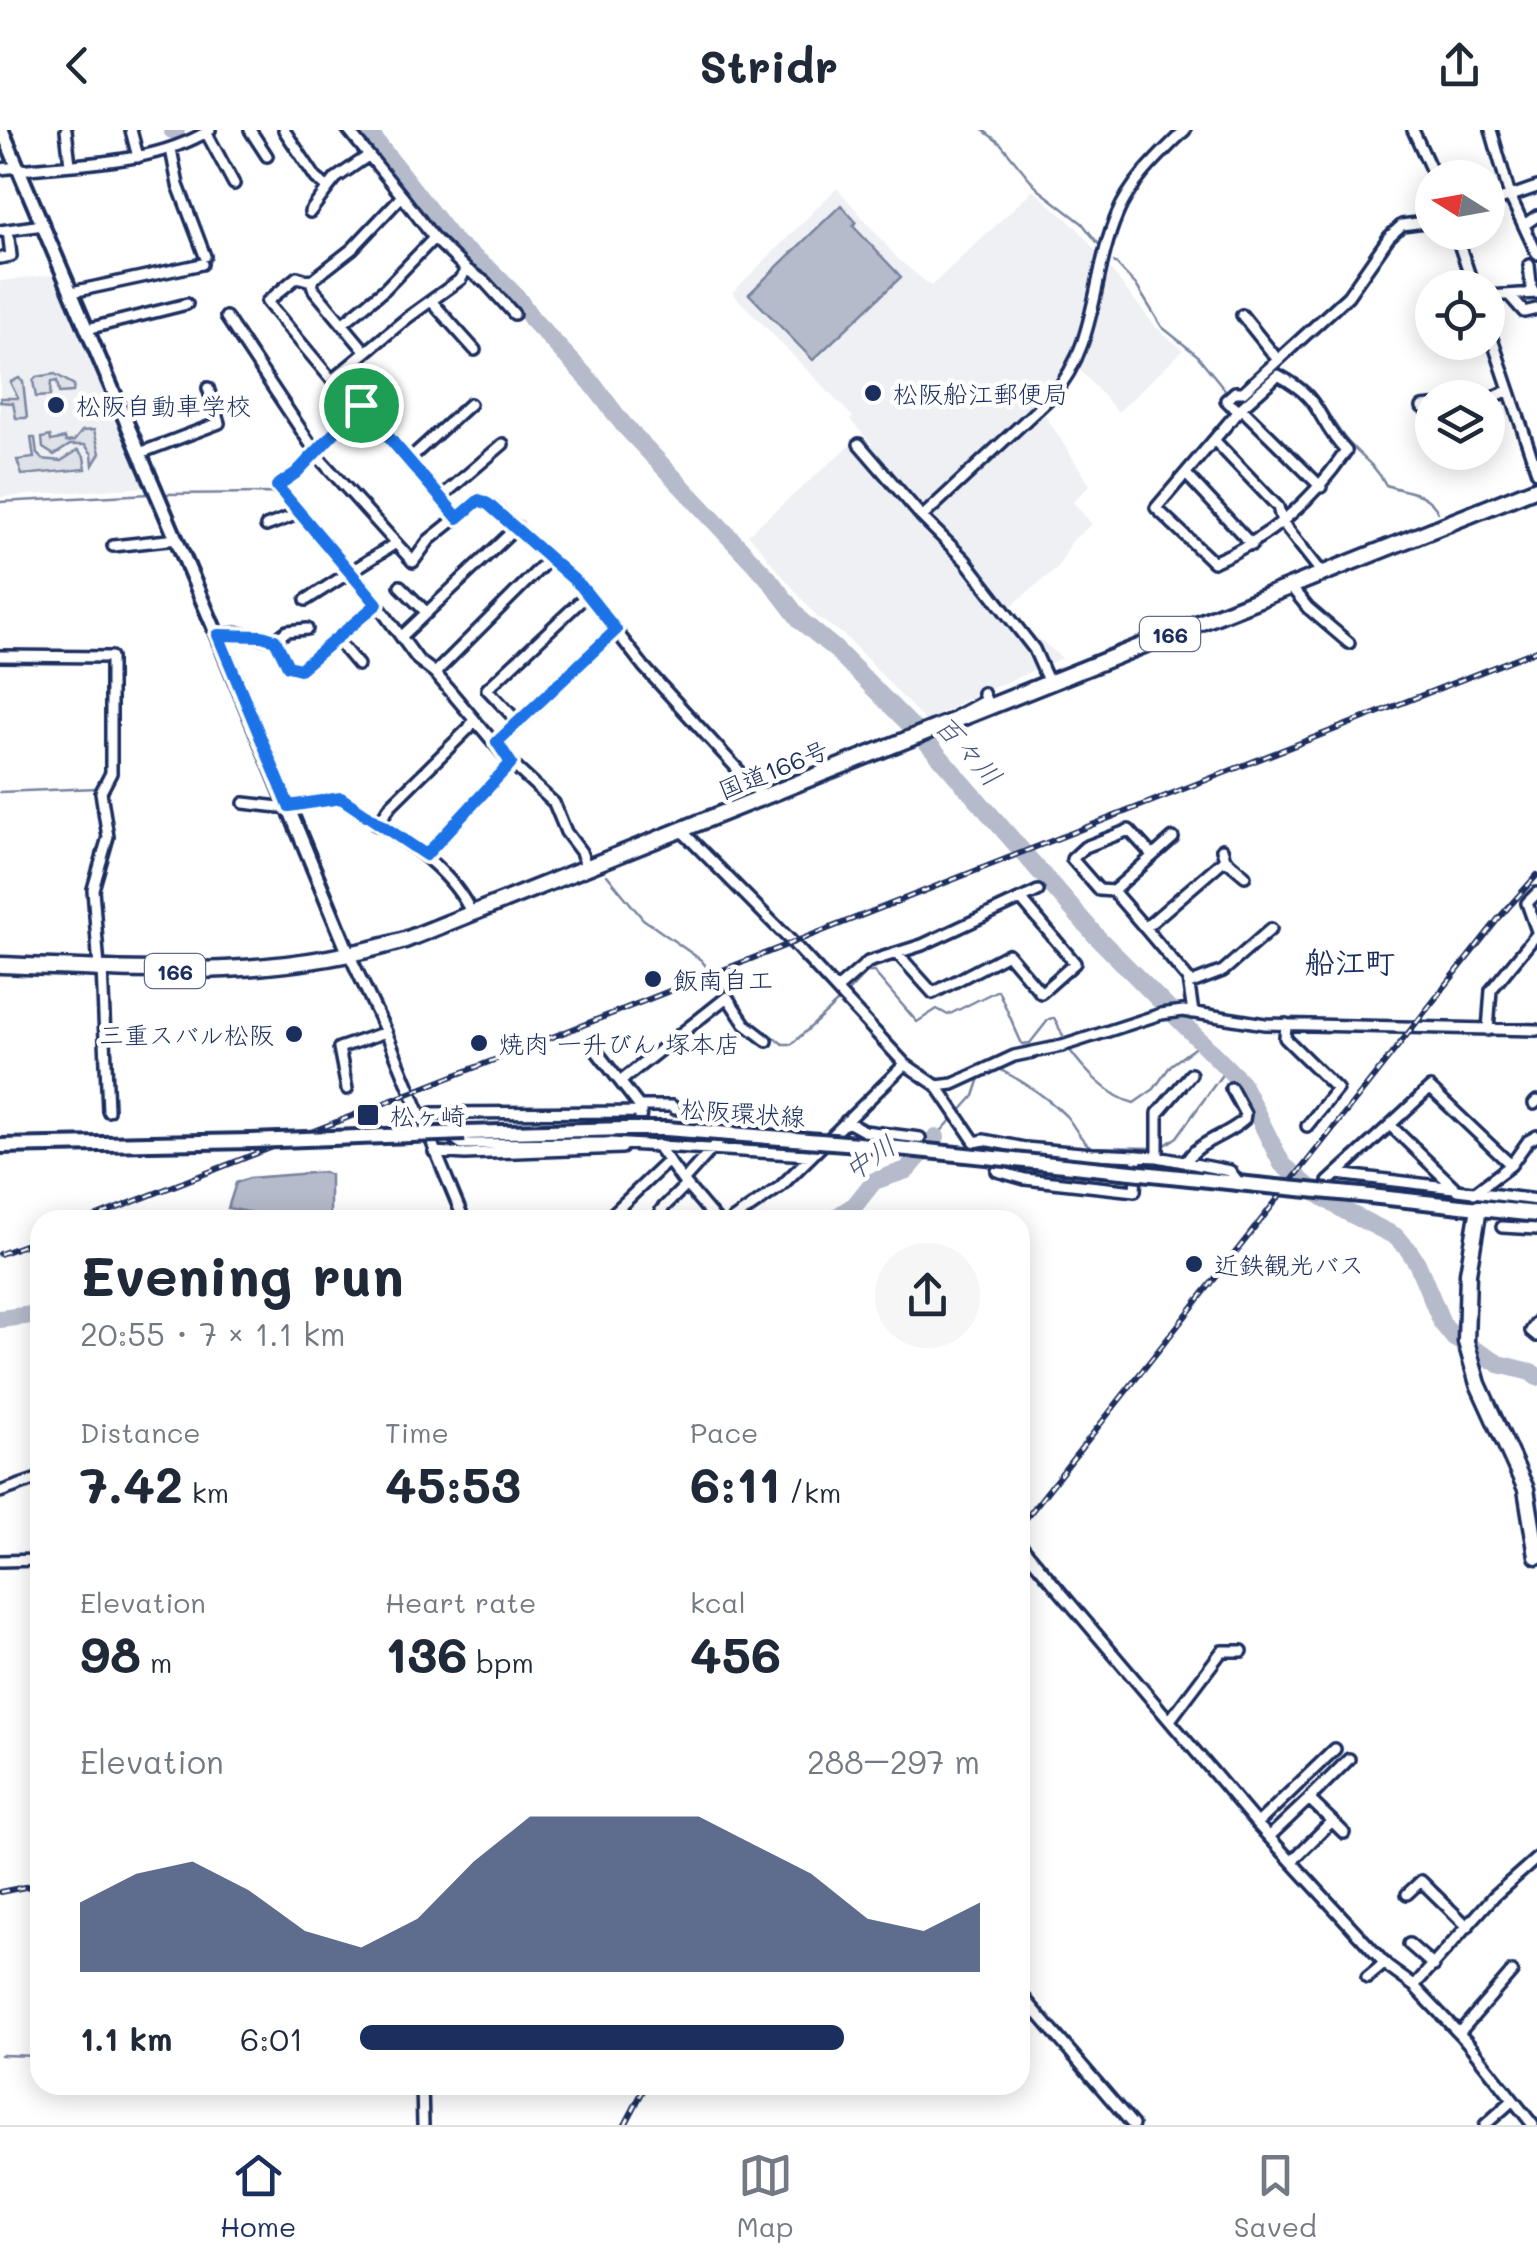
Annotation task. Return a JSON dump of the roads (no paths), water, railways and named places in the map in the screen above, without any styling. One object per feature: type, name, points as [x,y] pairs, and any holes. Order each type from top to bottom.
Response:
[{"type":"main road","name":"国道166号","points":[[0,965],[201,972],[289,966],[405,940],[1537,488]]},
{"type":"main road","name":"松阪環状線","points":[[0,1146],[666,1128],[1479,1208]]},
{"type":"main road","points":[[1537,1214],[1479,1208],[1468,1272],[1466,1342],[1471,1366],[1526,1489],[1537,1556]]},
{"type":"street","points":[[2,130],[460,1210]]},
{"type":"street","points":[[66,130],[70,164]]},
{"type":"street","points":[[132,130],[138,157]]},
{"type":"street","points":[[250,130],[266,156]]},
{"type":"street","points":[[284,130],[316,178],[328,188]]},
{"type":"street","points":[[348,130],[434,238],[485,282],[514,314]]},
{"type":"street","points":[[922,517],[1052,396],[1070,374],[1086,338],[1119,210],[1147,170],[1185,130]]},
{"type":"street","points":[[1413,130],[1427,160]]},
{"type":"street","points":[[1491,130],[1510,196],[1537,254]]},
{"type":"street","points":[[0,169],[138,157],[171,150],[208,131],[234,184]]},
{"type":"street","points":[[72,292],[204,260],[178,185],[171,150]]},
{"type":"street","points":[[310,212],[336,178],[368,156]]},
{"type":"street","points":[[1505,198],[1537,186]]},
{"type":"street","points":[[311,281],[352,249],[402,196]]},
{"type":"street","points":[[1524,225],[1537,216]]},
{"type":"street","points":[[1241,408],[1235,410],[1226,400],[1235,392],[1244,392],[1348,296],[1389,237],[1402,225],[1415,223]]},
{"type":"street","points":[[0,258],[11,256],[4,230],[43,225]]},
{"type":"street","points":[[342,324],[385,289],[434,238]]},
{"type":"street","points":[[1505,295],[1535,293],[1529,265]]},
{"type":"street","points":[[332,380],[406,318],[461,279],[466,269]]},
{"type":"street","points":[[311,281],[297,277],[267,302],[458,518]]},
{"type":"street","points":[[311,281],[314,290],[365,351]]},
{"type":"street","points":[[1509,295],[1524,312],[1537,309]]},
{"type":"street","points":[[432,302],[475,350]]},
{"type":"street","points":[[88,329],[187,304]]},
{"type":"street","points":[[1242,314],[1278,360]]},
{"type":"street","points":[[226,317],[315,452],[412,562],[430,540],[479,500],[516,527],[588,594],[644,667],[763,797]]},
{"type":"street","points":[[1499,360],[1537,472]]},
{"type":"street","points":[[1278,375],[1303,388],[1346,451],[1321,487],[1282,522],[1252,545],[1213,562],[1156,508],[1216,441],[1241,408],[1278,375]]},
{"type":"street","points":[[140,453],[219,423],[208,388]]},
{"type":"street","points":[[1505,392],[1509,390]]},
{"type":"street","points":[[408,460],[470,404]]},
{"type":"street","points":[[361,405],[296,473],[277,486],[346,575],[377,604],[418,660],[435,673],[498,741],[511,763],[554,804],[587,868]]},
{"type":"street","points":[[1241,408],[1321,487]]},
{"type":"street","points":[[1216,441],[1278,507],[1282,522],[1322,573]]},
{"type":"street","points":[[440,498],[503,444]]},
{"type":"street","points":[[859,444],[964,560],[1034,649],[1049,682]]},
{"type":"street","points":[[1186,474],[1252,545]]},
{"type":"street","points":[[266,526],[295,513]]},
{"type":"street","points":[[401,637],[516,527]]},
{"type":"street","points":[[112,546],[176,539]]},
{"type":"street","points":[[306,600],[396,542]]},
{"type":"street","points":[[435,673],[548,560]]},
{"type":"street","points":[[400,586],[427,613]]},
{"type":"street","points":[[1291,586],[1308,608],[1349,643]]},
{"type":"street","points":[[518,722],[488,689],[588,594]]},
{"type":"street","points":[[218,635],[275,640],[288,666],[300,669],[377,604]]},
{"type":"street","points":[[275,640],[286,631],[307,628]]},
{"type":"street","points":[[498,741],[616,630]]},
{"type":"street","points":[[336,639],[358,664]]},
{"type":"street","points":[[0,656],[111,657],[111,774],[104,789],[108,837],[93,890],[108,1111]]},
{"type":"street","points":[[946,725],[962,710],[986,700],[983,693]]},
{"type":"street","points":[[377,824],[474,719]]},
{"type":"street","points":[[426,855],[511,763]]},
{"type":"street","points":[[244,803],[289,806],[341,798],[426,855],[464,898],[472,914]]},
{"type":"street","points":[[680,830],[906,1064],[937,1086],[975,1142],[1137,1156],[1158,1151],[1230,1172],[1239,1183]]},
{"type":"street","points":[[1152,855],[1129,830],[1085,847],[1072,859],[1099,890],[1113,891],[1145,928],[1189,984],[1193,1013]]},
{"type":"street","points":[[1113,891],[1174,838]]},
{"type":"street","points":[[1145,928],[1223,854],[1245,876]]},
{"type":"street","points":[[841,994],[861,966],[922,945],[1038,891]]},
{"type":"street","points":[[1488,1030],[1490,990],[1537,932],[1528,902],[1537,892]]},
{"type":"street","points":[[898,953],[933,993],[1008,954],[1042,993],[1074,963],[1021,899]]},
{"type":"street","points":[[1189,984],[1224,971],[1271,929]]},
{"type":"street","points":[[718,985],[745,1024],[766,1041]]},
{"type":"street","points":[[621,1081],[728,997]]},
{"type":"street","points":[[937,1086],[953,1084],[1027,1046],[1062,1046],[1161,1014],[1180,1012],[1237,1022],[1537,1030]]},
{"type":"street","points":[[1286,1024],[1284,1038],[1337,1089],[1306,1126]]},
{"type":"street","points":[[347,1089],[339,1048],[353,1040],[386,1032]]},
{"type":"street","points":[[594,1048],[640,1109],[636,1144]]},
{"type":"street","points":[[747,1210],[780,1187],[906,1064]]},
{"type":"street","points":[[1158,1151],[1158,1113],[1191,1074]]},
{"type":"street","points":[[1186,1162],[1190,1153],[1244,1120],[1245,1114],[1231,1088]]},
{"type":"street","points":[[1328,1182],[1430,1088],[1511,1165]]},
{"type":"street","points":[[421,1118],[432,1114],[672,1106],[675,1109]]},
{"type":"street","points":[[846,1121],[864,1131],[920,1138]]},
{"type":"street","points":[[1391,1126],[1455,1188]]},
{"type":"street","points":[[446,1133],[462,1144],[657,1145]]},
{"type":"street","points":[[1474,1193],[1511,1165],[1537,1136]]},
{"type":"street","points":[[434,1152],[716,1144],[810,1155]]},
{"type":"street","points":[[660,1210],[716,1144]]},
{"type":"street","points":[[657,1145],[707,1210]]},
{"type":"street","points":[[997,1171],[1025,1179],[1135,1191],[1137,1156]]},
{"type":"street","points":[[617,1210],[668,1161]]},
{"type":"street","points":[[1338,1174],[1537,1200]]},
{"type":"street","points":[[1502,1226],[1537,1229]]},
{"type":"street","points":[[1537,1322],[1530,1332],[1537,1336]]},
{"type":"street","points":[[0,1492],[30,1482]]},
{"type":"street","points":[[1030,1556],[1257,1824],[1385,1964],[1414,1986],[1459,2033],[1533,2125]]},
{"type":"street","points":[[0,1561],[30,1560]]},
{"type":"street","points":[[1170,1720],[1222,1651],[1242,1651]]},
{"type":"street","points":[[1257,1824],[1335,1749]]},
{"type":"street","points":[[1269,1836],[1349,1759]]},
{"type":"street","points":[[1309,1799],[1344,1833]]},
{"type":"street","points":[[1292,1860],[1332,1821]]},
{"type":"street","points":[[1414,1986],[1494,1896],[1537,1858]]},
{"type":"street","points":[[1408,1894],[1421,1880],[1468,1927]]},
{"type":"street","points":[[1409,1944],[1434,1966]]},
{"type":"street","points":[[1367,1978],[1385,1964]]},
{"type":"street","points":[[1459,2033],[1512,1972]]},
{"type":"street","points":[[1030,2005],[1133,2125]]},
{"type":"street","points":[[422,2095],[422,2125]]},
{"type":"street","points":[[1485,2125],[1512,2100]]},
{"type":"water","points":[[841,205],[856,222],[853,226],[901,277],[813,360],[749,294]]},
{"type":"water","points":[[324,1172],[330,1175],[330,1210],[228,1208],[236,1183],[249,1178]]},
{"type":"waterway","name":"百々川","points":[[367,130],[453,241],[516,296],[623,424],[769,579],[801,621],[835,649],[926,741],[1097,937],[1241,1082],[1282,1164],[1315,1192],[1395,1236],[1408,1249],[1442,1323],[1454,1338],[1499,1364],[1537,1377]]},
{"type":"waterway","points":[[983,130],[1001,144],[1038,189],[1082,223],[1100,246]]},
{"type":"waterway","points":[[1114,262],[1136,285],[1162,327],[1197,355],[1227,392]]},
{"type":"waterway","points":[[1247,395],[1278,367],[1292,375],[1316,395],[1346,440],[1386,485],[1422,496],[1438,512]]},
{"type":"waterway","points":[[165,494],[275,493],[291,510]]},
{"type":"waterway","points":[[0,502],[150,494]]},
{"type":"waterway","points":[[316,539],[343,572]]},
{"type":"waterway","points":[[347,578],[357,592],[363,592]]},
{"type":"waterway","points":[[371,593],[385,608]]},
{"type":"waterway","points":[[451,683],[497,738]]},
{"type":"waterway","points":[[502,744],[562,806],[568,826]]},
{"type":"waterway","points":[[0,792],[97,788]]},
{"type":"waterway","points":[[607,875],[643,919],[701,960],[752,1023],[783,1044],[792,1044],[839,1001],[860,1023]]},
{"type":"waterway","points":[[846,994],[867,972],[874,972],[917,1022],[937,1009],[948,1015],[998,990],[1022,1044],[1030,1043],[1054,1018],[1065,1040]]},
{"type":"waterway","points":[[868,1016],[899,1048]]},
{"type":"waterway","points":[[1069,1049],[1106,1089],[1134,1103],[1154,1089],[1171,1065],[1201,1043]]},
{"type":"waterway","points":[[959,1113],[974,1096],[980,1078],[999,1069],[1051,1102],[1091,1147],[1153,1148]]},
{"type":"waterway","points":[[1161,1148],[1177,1137],[1226,1069]]},
{"type":"waterway","points":[[849,1110],[890,1072]]},
{"type":"waterway","points":[[924,1135],[936,1137],[953,1118]]},
{"type":"waterway","name":"中川","points":[[847,1210],[874,1181],[907,1170],[936,1137]]},
{"type":"waterway","name":"中川","points":[[0,1319],[30,1315]]},
{"type":"waterway","points":[[0,2055],[30,2056]]},
{"type":"waterway","points":[[417,2095],[417,2125]]},
{"type":"railway","points":[[112,1210],[1537,650]]},
{"type":"railway","points":[[1030,1513],[1498,919],[1537,875]]},
{"type":"railway","points":[[0,1254],[30,1243]]},
{"type":"railway","points":[[0,1892],[30,1886]]},
{"type":"railway","points":[[625,2125],[641,2095]]},
{"type":"place","name":"松阪船江郵便局","points":[[873,393]]},
{"type":"place","name":"松阪自動車学校","points":[[56,405]]},
{"type":"place","name":"飯南自工","points":[[653,979]]},
{"type":"place","name":"三重スバル松阪","points":[[294,1034]]},
{"type":"place","name":"焼肉 一升びん 塚本店","points":[[479,1043]]},
{"type":"place","name":"松ヶ崎","points":[[368,1115]]},
{"type":"place","name":"近鉄観光バス","points":[[1194,1264]]},
{"type":"district","name":"船江町","points":[[1350,961]]}]
